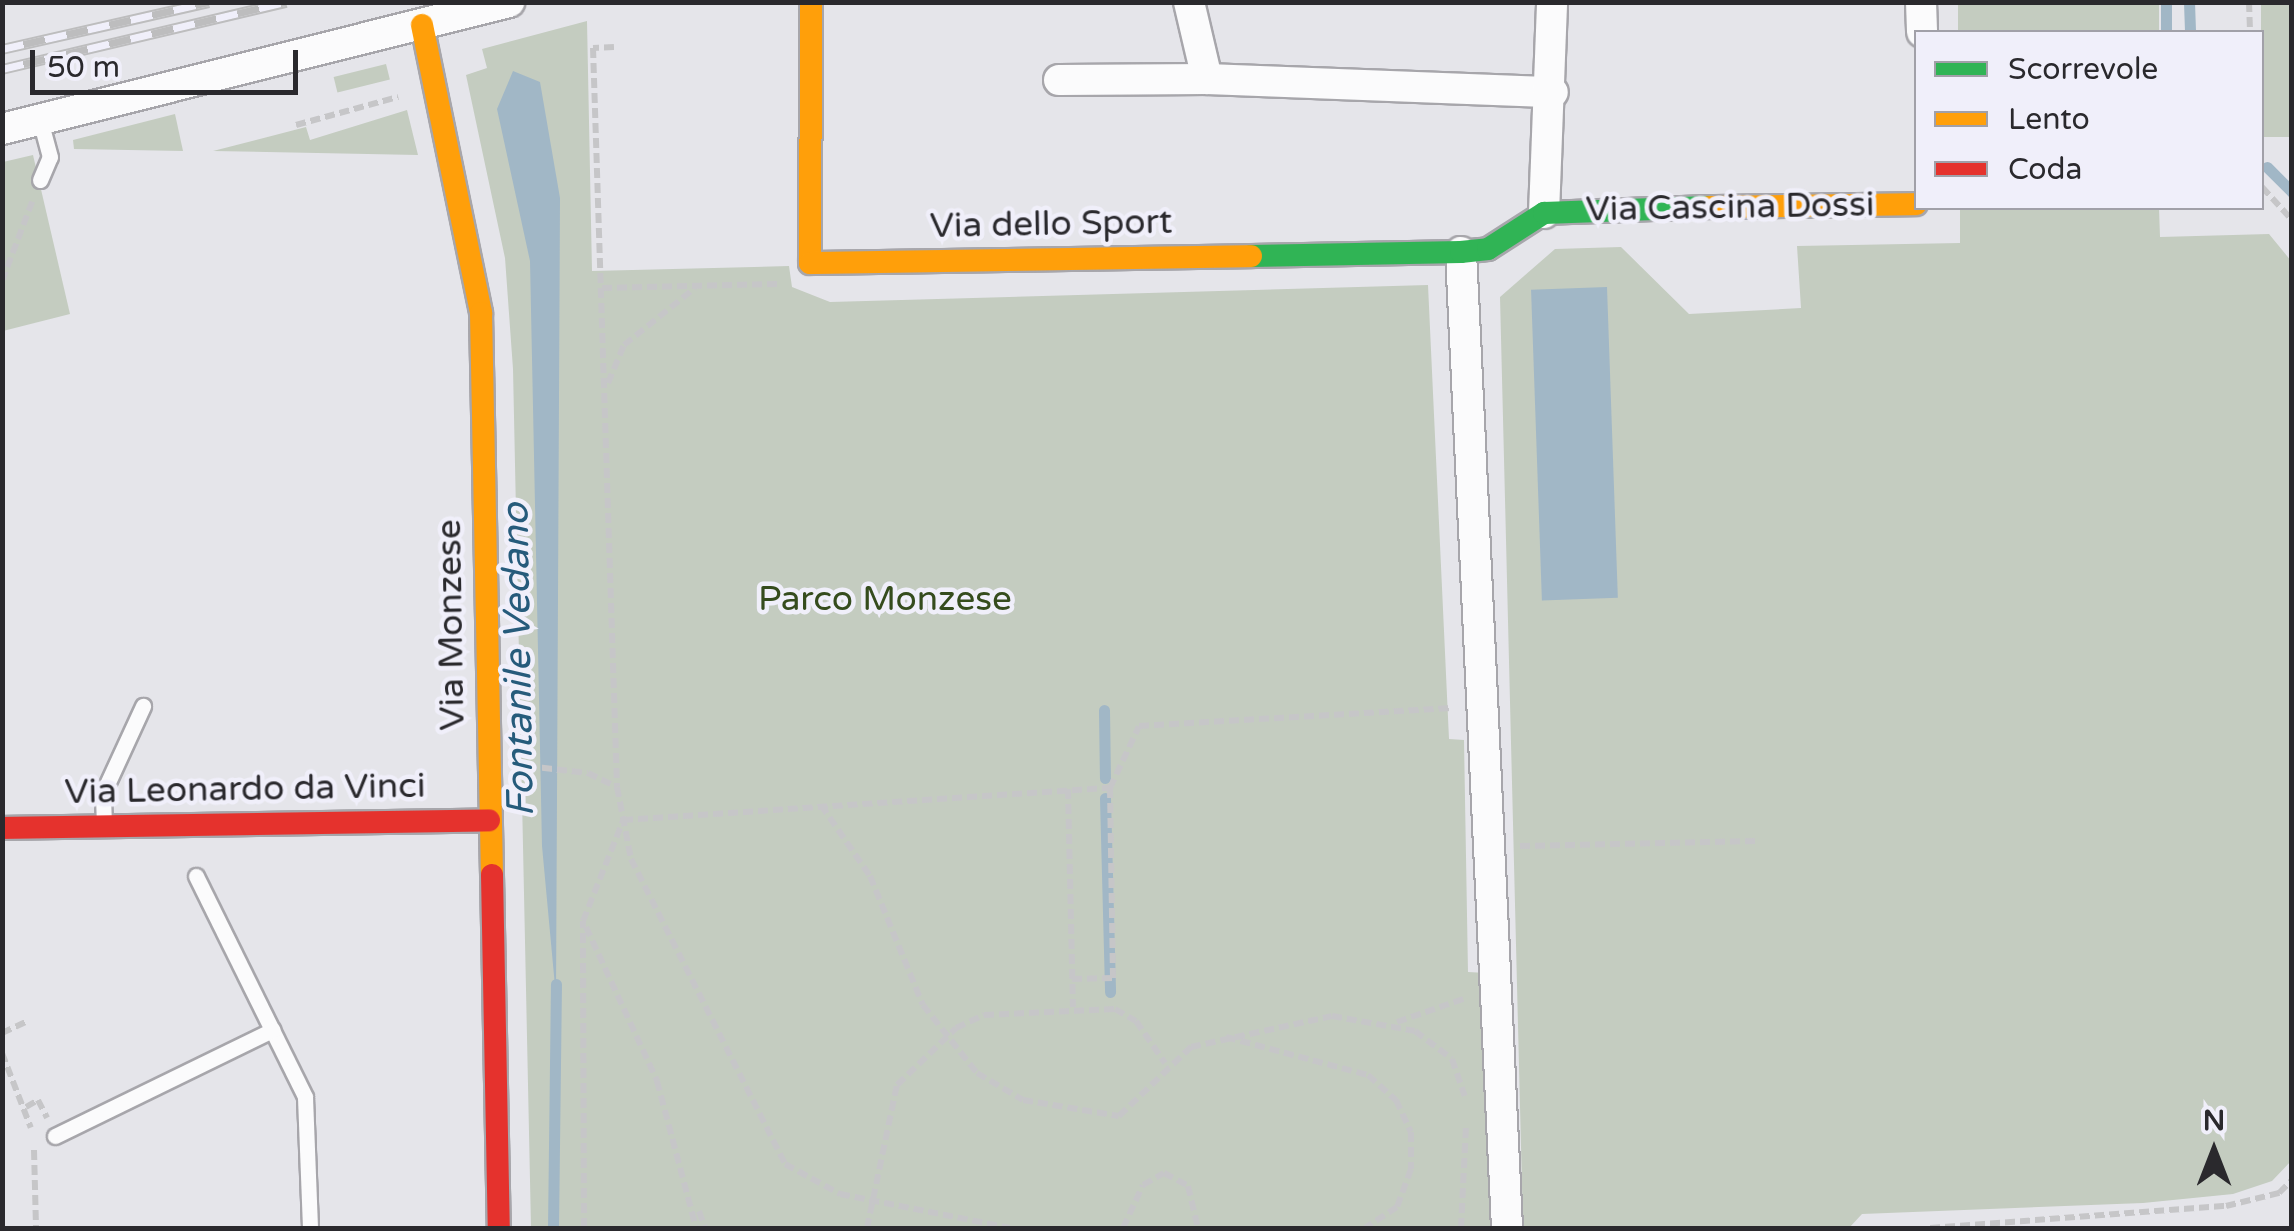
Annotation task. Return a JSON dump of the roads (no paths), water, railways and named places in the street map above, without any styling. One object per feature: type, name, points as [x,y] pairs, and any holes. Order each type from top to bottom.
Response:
[{"type":"street","points":[[2,128],[509,2]]},
{"type":"street","name":"Via dello Sport","points":[[811,2],[810,264],[1461,252],[1488,248],[1544,213]]},
{"type":"street","points":[[1188,2],[1206,79]]},
{"type":"street","points":[[1544,213],[1553,92],[1552,2]]},
{"type":"street","points":[[1922,2],[1922,30]]},
{"type":"street","name":"Via Monzese","points":[[422,25],[480,312],[500,1228]]},
{"type":"street","points":[[1059,80],[1206,79],[1553,92]]},
{"type":"street","name":"Via Cascina Dossi","points":[[1544,213],[1914,204]]},
{"type":"street","points":[[1461,252],[1507,1228]]},
{"type":"street","name":"Via Leonardo da Vinci","points":[[2,828],[489,820]]},
{"type":"lane","points":[[40,119],[50,158],[40,180]]},
{"type":"lane","points":[[104,826],[103,793],[143,706]]},
{"type":"lane","points":[[196,876],[305,1097],[310,1228]]},
{"type":"lane","points":[[55,1136],[272,1030]]},
{"type":"water","name":"Fontanile Vedano","points":[[513,71],[540,82],[560,198],[556,997],[542,846],[530,261],[497,109]]},
{"type":"water","points":[[1607,287],[1618,598],[1542,600],[1531,290]]},
{"type":"waterway","points":[[2166,2],[2166,30]]},
{"type":"waterway","points":[[2189,2],[2190,30]]},
{"type":"waterway","points":[[2267,167],[2292,192]]},
{"type":"waterway","points":[[1104,710],[1105,778]]},
{"type":"waterway","points":[[1105,798],[1110,992]]},
{"type":"waterway","name":"Fontanile Vedano","points":[[553,1228],[556,984]]},
{"type":"railway","points":[[2,49],[209,2]]},
{"type":"railway","points":[[2,69],[286,2]]},
{"type":"park label","name":"Parco Monzese","points":[[885,599]]}]
